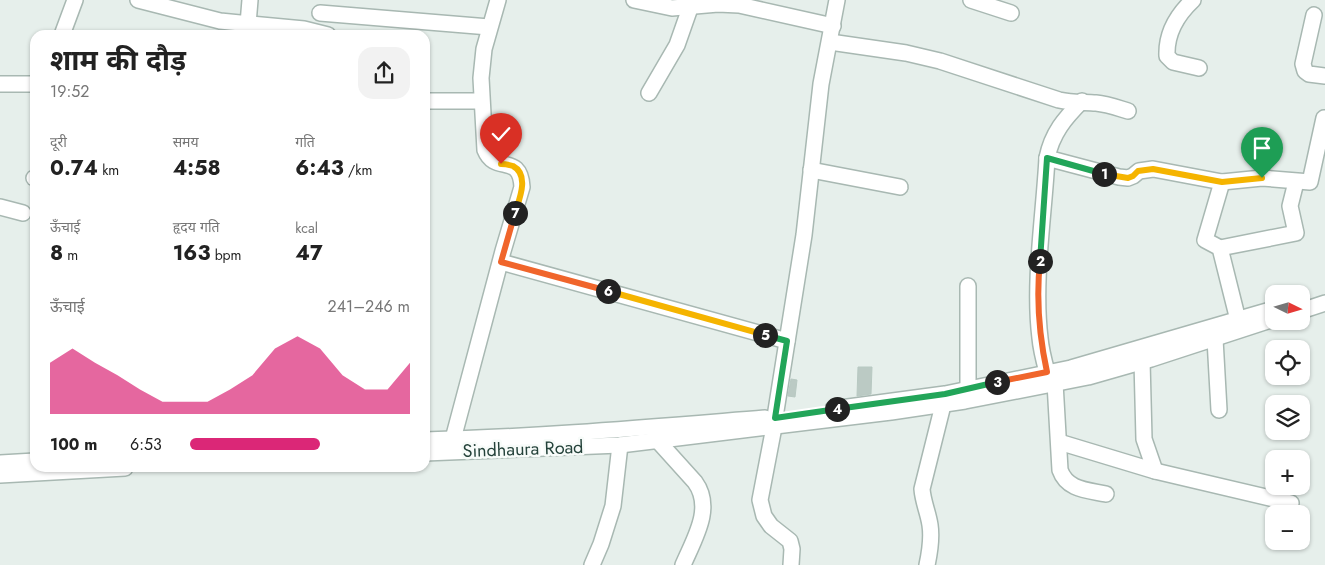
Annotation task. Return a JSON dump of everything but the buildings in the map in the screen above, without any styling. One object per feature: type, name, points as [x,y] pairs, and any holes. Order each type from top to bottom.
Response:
[{"type":"street","points":[[64,30],[76,0]]},
{"type":"street","points":[[138,0],[220,21],[298,30]]},
{"type":"street","points":[[248,24],[250,0]]},
{"type":"street","points":[[452,439],[522,187],[522,178],[519,171],[513,166],[493,161],[485,150],[481,78],[484,49],[498,0]]},
{"type":"street","points":[[634,0],[672,8],[749,3],[780,7],[833,26]]},
{"type":"street","points":[[790,565],[792,549],[790,541],[771,526],[764,516],[760,500],[775,422],[804,235],[821,84],[837,0]]},
{"type":"street","points":[[972,0],[1011,13]]},
{"type":"street","points":[[1193,0],[1174,22],[1168,42],[1167,56],[1173,62],[1199,68]]},
{"type":"street","points":[[323,30],[321,7],[489,27]]},
{"type":"street","points":[[649,94],[677,46],[690,8]]},
{"type":"street","points":[[1314,15],[1303,64],[1304,71],[1309,74],[1325,76]]},
{"type":"street","points":[[830,42],[914,55],[949,64],[1059,100],[1098,103],[1128,111]]},
{"type":"street","points":[[0,84],[30,84]]},
{"type":"street","points":[[430,101],[481,101]]},
{"type":"street","points":[[1082,101],[1064,119],[1049,147],[1039,268],[1038,306],[1040,338],[1051,378],[1059,442],[1060,470],[1063,479],[1070,485],[1106,494]]},
{"type":"street","points":[[1047,158],[1120,178],[1128,178],[1138,171],[1153,169],[1222,182],[1262,178],[1310,182],[1324,118]]},
{"type":"street","points":[[811,170],[900,187]]},
{"type":"street","points":[[1222,182],[1205,240],[1220,248],[1296,233],[1290,206],[1296,182]]},
{"type":"street","points":[[0,207],[23,213]]},
{"type":"street","points":[[1220,248],[1238,320]]},
{"type":"street","points":[[501,262],[787,341]]},
{"type":"street","points":[[968,286],[968,389]]},
{"type":"street","points":[[1310,297],[1325,292]]},
{"type":"street","points":[[1310,308],[1325,303]]},
{"type":"street","points":[[430,440],[775,422],[943,404],[1051,378],[1071,368],[1265,312]]},
{"type":"street","points":[[775,422],[968,389],[1051,378],[1088,376],[1265,323]]},
{"type":"street","points":[[1215,339],[1219,410]]},
{"type":"street","points":[[1142,361],[1144,438],[1154,471]]},
{"type":"street","points":[[928,565],[931,535],[922,489],[943,404]]},
{"type":"street","name":"Sindhaura Road","points":[[430,453],[620,445],[658,441],[775,422]]},
{"type":"street","points":[[658,441],[695,482],[704,498],[704,510],[700,526],[683,565]]},
{"type":"street","points":[[1059,442],[1154,471],[1291,503]]},
{"type":"street","points":[[594,564],[613,506],[620,445]]},
{"type":"street","points":[[0,463],[30,461]]},
{"type":"street","points":[[0,475],[54,472]]},
{"type":"route","points":[[501,164],[513,166],[519,171],[522,178],[522,187],[501,262],[787,341],[775,418],[945,394],[1047,372],[1040,338],[1038,306],[1047,158],[1120,178],[1128,178],[1144,169],[1153,169],[1222,182],[1262,178]]}]
